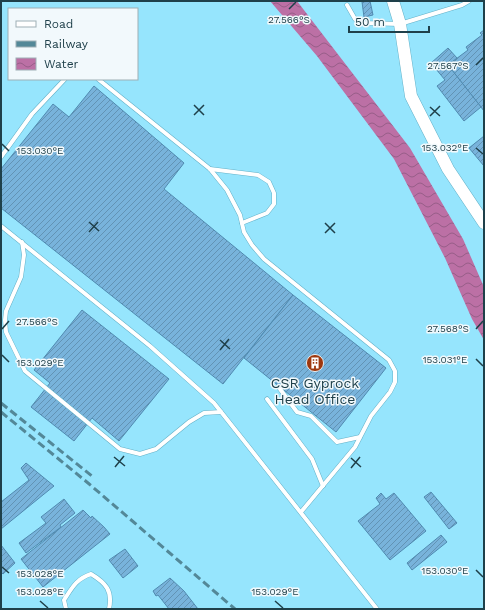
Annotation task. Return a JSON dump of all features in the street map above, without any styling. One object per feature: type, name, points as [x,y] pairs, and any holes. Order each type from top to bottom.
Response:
[{"type":"street","points":[[393,1],[400,24],[411,96],[448,169],[484,223]]},
{"type":"lane","points":[[348,5],[355,19],[363,23],[400,24],[462,5],[470,1]]},
{"type":"lane","points":[[1,158],[32,114],[64,80]]},
{"type":"lane","points":[[99,80],[210,169],[227,190],[240,215],[244,232],[252,245],[264,259],[389,360],[396,371],[395,382],[371,416],[355,447],[301,512]]},
{"type":"lane","points":[[210,169],[258,175],[269,182],[274,193],[274,204],[267,213],[242,223]]},
{"type":"lane","points":[[1,226],[187,377],[221,412],[377,609]]},
{"type":"lane","points":[[22,242],[24,254],[20,277],[6,311],[4,320],[6,332],[25,371],[120,449],[140,454],[156,450],[189,422],[204,413],[221,412]]},
{"type":"lane","points":[[280,389],[297,412],[311,416],[337,442],[360,437]]},
{"type":"lane","points":[[267,399],[312,458],[323,486]]},
{"type":"lane","points":[[66,609],[64,600],[71,588],[80,578],[91,574],[100,580],[107,588],[111,598],[109,609]]},
{"type":"water","points":[[270,1],[297,1],[410,148],[463,239],[484,287],[484,340],[472,319],[445,258],[394,159],[317,56]]},
{"type":"building","points":[[370,1],[373,15],[364,17],[362,2]]},
{"type":"building","points":[[484,30],[484,111],[448,65],[468,50],[466,47],[482,35],[480,33]]},
{"type":"building","points":[[448,48],[457,58],[448,65],[481,107],[464,121],[437,86],[445,80],[431,63]]},
{"type":"building","points":[[94,86],[184,163],[164,189],[293,295],[223,384],[1,208],[1,169],[53,104],[69,117]]},
{"type":"building","points":[[484,136],[484,166],[469,148]]},
{"type":"building","name":"CSR Gyprock Head Office","points":[[293,295],[386,368],[336,432],[244,358]]},
{"type":"building","points":[[82,310],[169,379],[119,441],[92,418],[74,441],[31,407],[50,383],[34,370]]},
{"type":"building","points":[[26,463],[54,486],[1,529],[1,502],[29,480],[21,468]]},
{"type":"building","points":[[431,492],[457,523],[449,529],[424,497]]},
{"type":"building","points":[[381,493],[386,499],[394,493],[426,531],[390,560],[358,521],[380,504],[376,498]]},
{"type":"building","points":[[64,499],[75,513],[60,525],[61,527],[26,553],[19,543],[46,523],[41,517]]},
{"type":"building","points":[[83,510],[91,518],[92,516],[110,534],[43,587],[21,559]]},
{"type":"building","points":[[441,535],[447,542],[412,570],[407,563]]},
{"type":"building","points":[[1,545],[15,563],[3,574],[1,572]]},
{"type":"building","points":[[125,549],[138,566],[123,578],[109,560]]},
{"type":"building","points":[[170,578],[184,591],[198,609],[169,609],[158,595],[156,596],[153,591]]},
{"type":"railway","points":[[1,403],[92,476]]},
{"type":"railway","points":[[1,412],[88,483],[235,609]]},
{"type":"place","name":"CSR Gyprock Head Office","points":[[315,363]]}]
